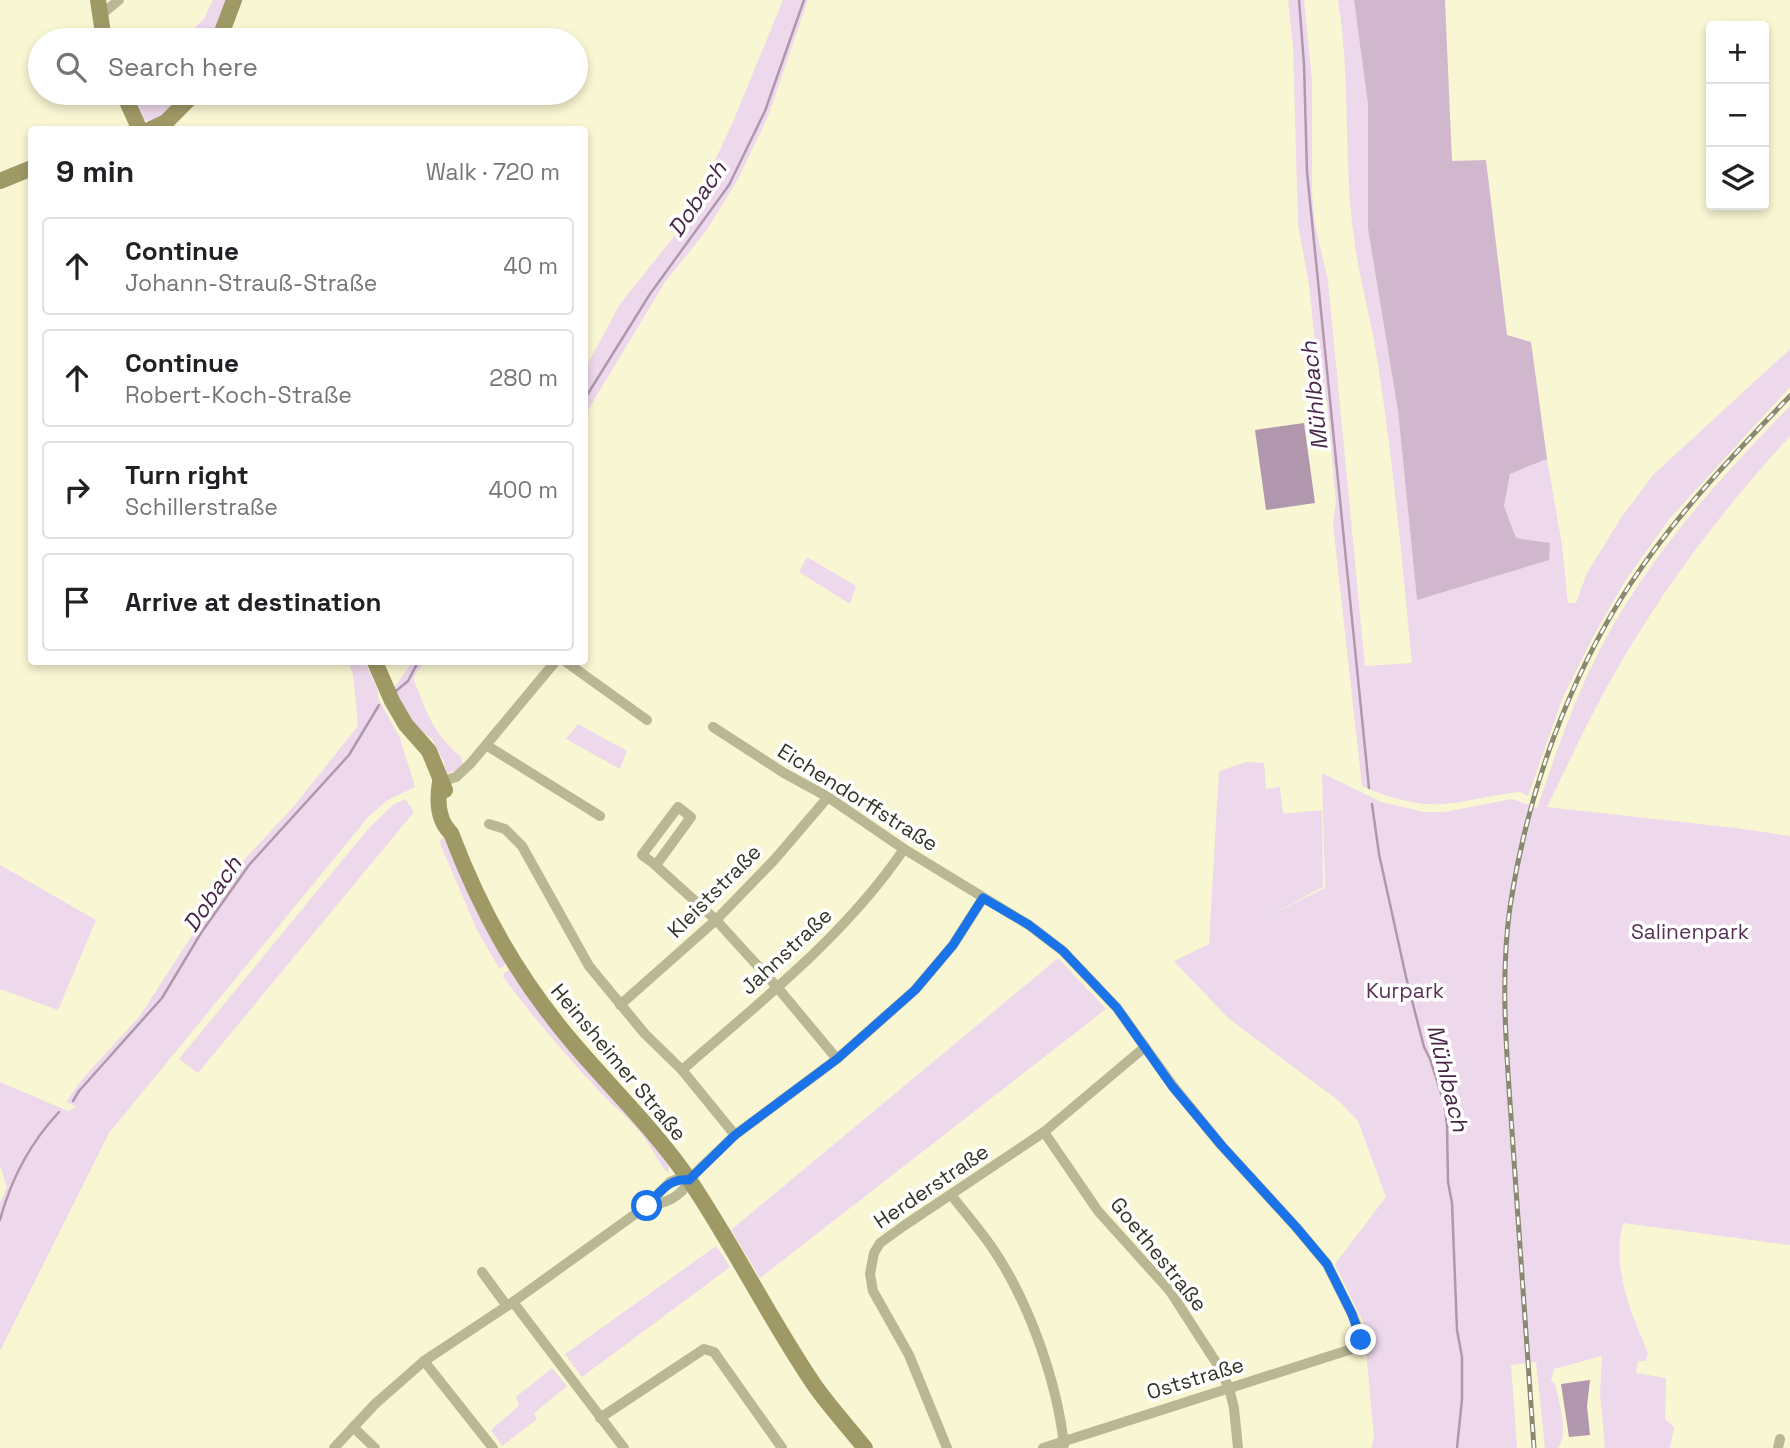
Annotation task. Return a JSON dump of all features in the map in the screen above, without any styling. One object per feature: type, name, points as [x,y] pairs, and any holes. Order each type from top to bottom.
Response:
[{"type":"street","points":[[103,28],[100,7],[119,0]]},
{"type":"street","points":[[224,28],[234,0]]},
{"type":"street","points":[[129,105],[138,126]]},
{"type":"street","points":[[158,126],[166,122],[182,105]]},
{"type":"street","points":[[175,126],[186,105]]},
{"type":"street","points":[[0,181],[28,170]]},
{"type":"street","name":"Heinsheimer Straße","points":[[376,665],[406,725],[429,751],[440,782],[438,804],[446,828],[451,833],[471,886],[513,963],[574,1045],[621,1095],[689,1180],[816,1388],[865,1448]]},
{"type":"street","points":[[440,782],[456,778],[553,665]]},
{"type":"street","points":[[570,665],[647,720]]},
{"type":"street","name":"Eichendorffstraße","points":[[712,727],[1029,925],[1063,951],[1117,1008],[1172,1086],[1327,1264],[1361,1336],[1359,1346]]},
{"type":"street","points":[[486,746],[600,816]]},
{"type":"street","name":"Kleiststraße","points":[[620,1005],[716,920],[775,859],[828,797]]},
{"type":"street","points":[[656,865],[691,817],[678,807],[642,855],[716,920],[837,1059]]},
{"type":"street","points":[[489,824],[505,829],[522,846],[589,966],[620,1005],[682,1070],[735,1135]]},
{"type":"street","name":"Jahnstraße","points":[[682,1070],[777,987],[848,920],[881,883],[904,849]]},
{"type":"street","points":[[334,1448],[375,1404],[425,1362],[645,1207],[660,1205],[680,1194],[687,1187],[689,1180],[735,1135],[837,1059],[915,990],[953,945],[983,898]]},
{"type":"street","name":"Herderstraße","points":[[947,1448],[909,1355],[873,1291],[871,1264],[880,1243],[1044,1132],[1145,1047]]},
{"type":"street","name":"Goethestraße","points":[[1044,1132],[1098,1211],[1170,1291],[1212,1356],[1229,1388],[1238,1448]]},
{"type":"street","points":[[952,1196],[995,1253],[1035,1329],[1056,1395],[1064,1444]]},
{"type":"street","points":[[482,1272],[624,1448]]},
{"type":"street","name":"Oststraße","points":[[1043,1448],[1064,1444],[1359,1346]]},
{"type":"street","points":[[600,1418],[704,1349],[709,1349],[714,1352],[782,1448]]},
{"type":"street","points":[[425,1362],[493,1448]]},
{"type":"street","points":[[353,1427],[374,1448]]},
{"type":"green space","points":[[213,0],[230,0],[219,28],[194,28],[204,19]]},
{"type":"green space","points":[[783,0],[808,0],[767,119],[738,179],[706,231],[665,282],[588,410],[588,363],[620,304],[685,223],[733,122]]},
{"type":"green space","points":[[1288,0],[1304,0],[1312,80],[1312,194],[1315,224],[1328,281],[1365,666],[1412,663],[1383,396],[1354,238],[1338,0],[1354,0],[1368,105],[1368,229],[1398,411],[1417,600],[1549,543],[1516,538],[1504,506],[1510,474],[1547,459],[1562,545],[1568,603],[1576,603],[1587,573],[1621,518],[1653,475],[1790,349],[1790,387],[1670,518],[1625,581],[1563,697],[1528,796],[1520,792],[1453,803],[1422,804],[1381,794],[1362,786],[1333,525],[1336,503],[1327,401],[1321,399],[1309,285],[1298,224],[1293,46]]},
{"type":"green space","points":[[136,105],[177,105],[155,121],[143,118]]},
{"type":"green space","points":[[1790,406],[1790,436],[1739,494],[1691,556],[1647,620],[1599,702],[1547,807],[1790,836],[1790,1245],[1623,1223],[1619,1257],[1621,1273],[1629,1306],[1648,1353],[1646,1361],[1638,1361],[1636,1373],[1666,1378],[1665,1419],[1674,1427],[1670,1448],[1605,1448],[1600,1393],[1602,1356],[1554,1369],[1551,1381],[1555,1384],[1563,1425],[1558,1448],[1545,1448],[1536,1362],[1511,1365],[1517,1448],[1372,1448],[1374,1435],[1363,1322],[1335,1264],[1386,1197],[1358,1121],[1339,1101],[1228,1018],[1174,961],[1209,944],[1219,771],[1247,762],[1264,763],[1266,789],[1280,787],[1283,814],[1322,810],[1323,887],[1266,917],[1325,888],[1322,773],[1381,802],[1424,812],[1444,812],[1512,799],[1537,808],[1585,681],[1624,607],[1689,517],[1738,460]]},
{"type":"green space","points":[[807,557],[856,586],[850,604],[799,572]]},
{"type":"green space","points":[[349,665],[366,665],[378,691],[378,698],[400,738],[415,787],[388,800],[369,816],[109,1133],[0,1351],[0,1203],[7,1187],[0,1165],[0,1082],[68,1111],[77,1107],[66,1102],[84,1077],[140,1016],[232,873],[294,806],[358,726],[353,674]]},
{"type":"green space","points":[[410,665],[422,665],[413,678],[422,702],[443,739],[461,757],[463,768],[446,774],[444,762],[432,739],[414,726],[394,688]]},
{"type":"green space","points":[[578,724],[627,751],[620,769],[566,739]]},
{"type":"green space","points":[[405,799],[414,812],[198,1073],[179,1059],[368,829],[393,805]]},
{"type":"green space","points":[[443,837],[449,840],[506,960],[504,967],[499,968],[477,930],[441,846]]},
{"type":"green space","points":[[0,865],[96,920],[58,1010],[0,989]]},
{"type":"green space","points":[[1058,958],[1106,1009],[760,1278],[731,1230]]},
{"type":"green space","points":[[511,970],[668,1162],[669,1172],[635,1126],[575,1065],[503,977],[505,972]]},
{"type":"green space","points":[[716,1246],[730,1267],[582,1377],[565,1354]]},
{"type":"green space","points":[[552,1368],[567,1386],[534,1413],[537,1419],[502,1446],[491,1430],[519,1406],[516,1397]]},
{"type":"shaded area","points":[[1354,0],[1445,0],[1452,161],[1486,160],[1507,335],[1531,342],[1547,459],[1510,474],[1504,506],[1516,538],[1550,543],[1549,560],[1417,600],[1398,411],[1368,229],[1368,105]]},
{"type":"shaded area","points":[[1304,423],[1315,503],[1266,510],[1255,430]]},
{"type":"shaded area","points":[[1590,1380],[1587,1406],[1590,1435],[1569,1437],[1561,1384]]},
{"type":"waterway","name":"Dobach","points":[[588,394],[650,294],[729,185],[765,111],[804,0]]},
{"type":"waterway","name":"Mühlbach","points":[[1299,0],[1307,172],[1369,788]]},
{"type":"waterway","name":"Dobach","points":[[396,691],[408,681],[416,665]]},
{"type":"waterway","name":"Dobach","points":[[73,1101],[162,998],[201,933],[249,865],[349,755],[379,705]]},
{"type":"waterway","name":"Mühlbach","points":[[1372,804],[1379,854],[1406,977],[1424,1047],[1444,1102],[1448,1182],[1452,1203],[1457,1330],[1462,1357],[1462,1399],[1457,1448]]},
{"type":"waterway","name":"Dobach","points":[[0,1220],[23,1162],[39,1136],[59,1112]]},
{"type":"railway","points":[[1534,1448],[1505,996],[1510,907],[1527,822],[1553,739],[1588,658],[1608,620],[1648,558],[1686,510],[1790,396]]},
{"type":"route","points":[[647,1206],[670,1182],[680,1178],[689,1180],[735,1135],[837,1059],[915,990],[953,945],[983,898],[1029,925],[1063,951],[1117,1008],[1172,1086],[1327,1264],[1352,1314],[1361,1340]]},
{"type":"park label","name":"Salinenpark","points":[[1690,931]]},
{"type":"park label","name":"Kurpark","points":[[1405,990]]}]
